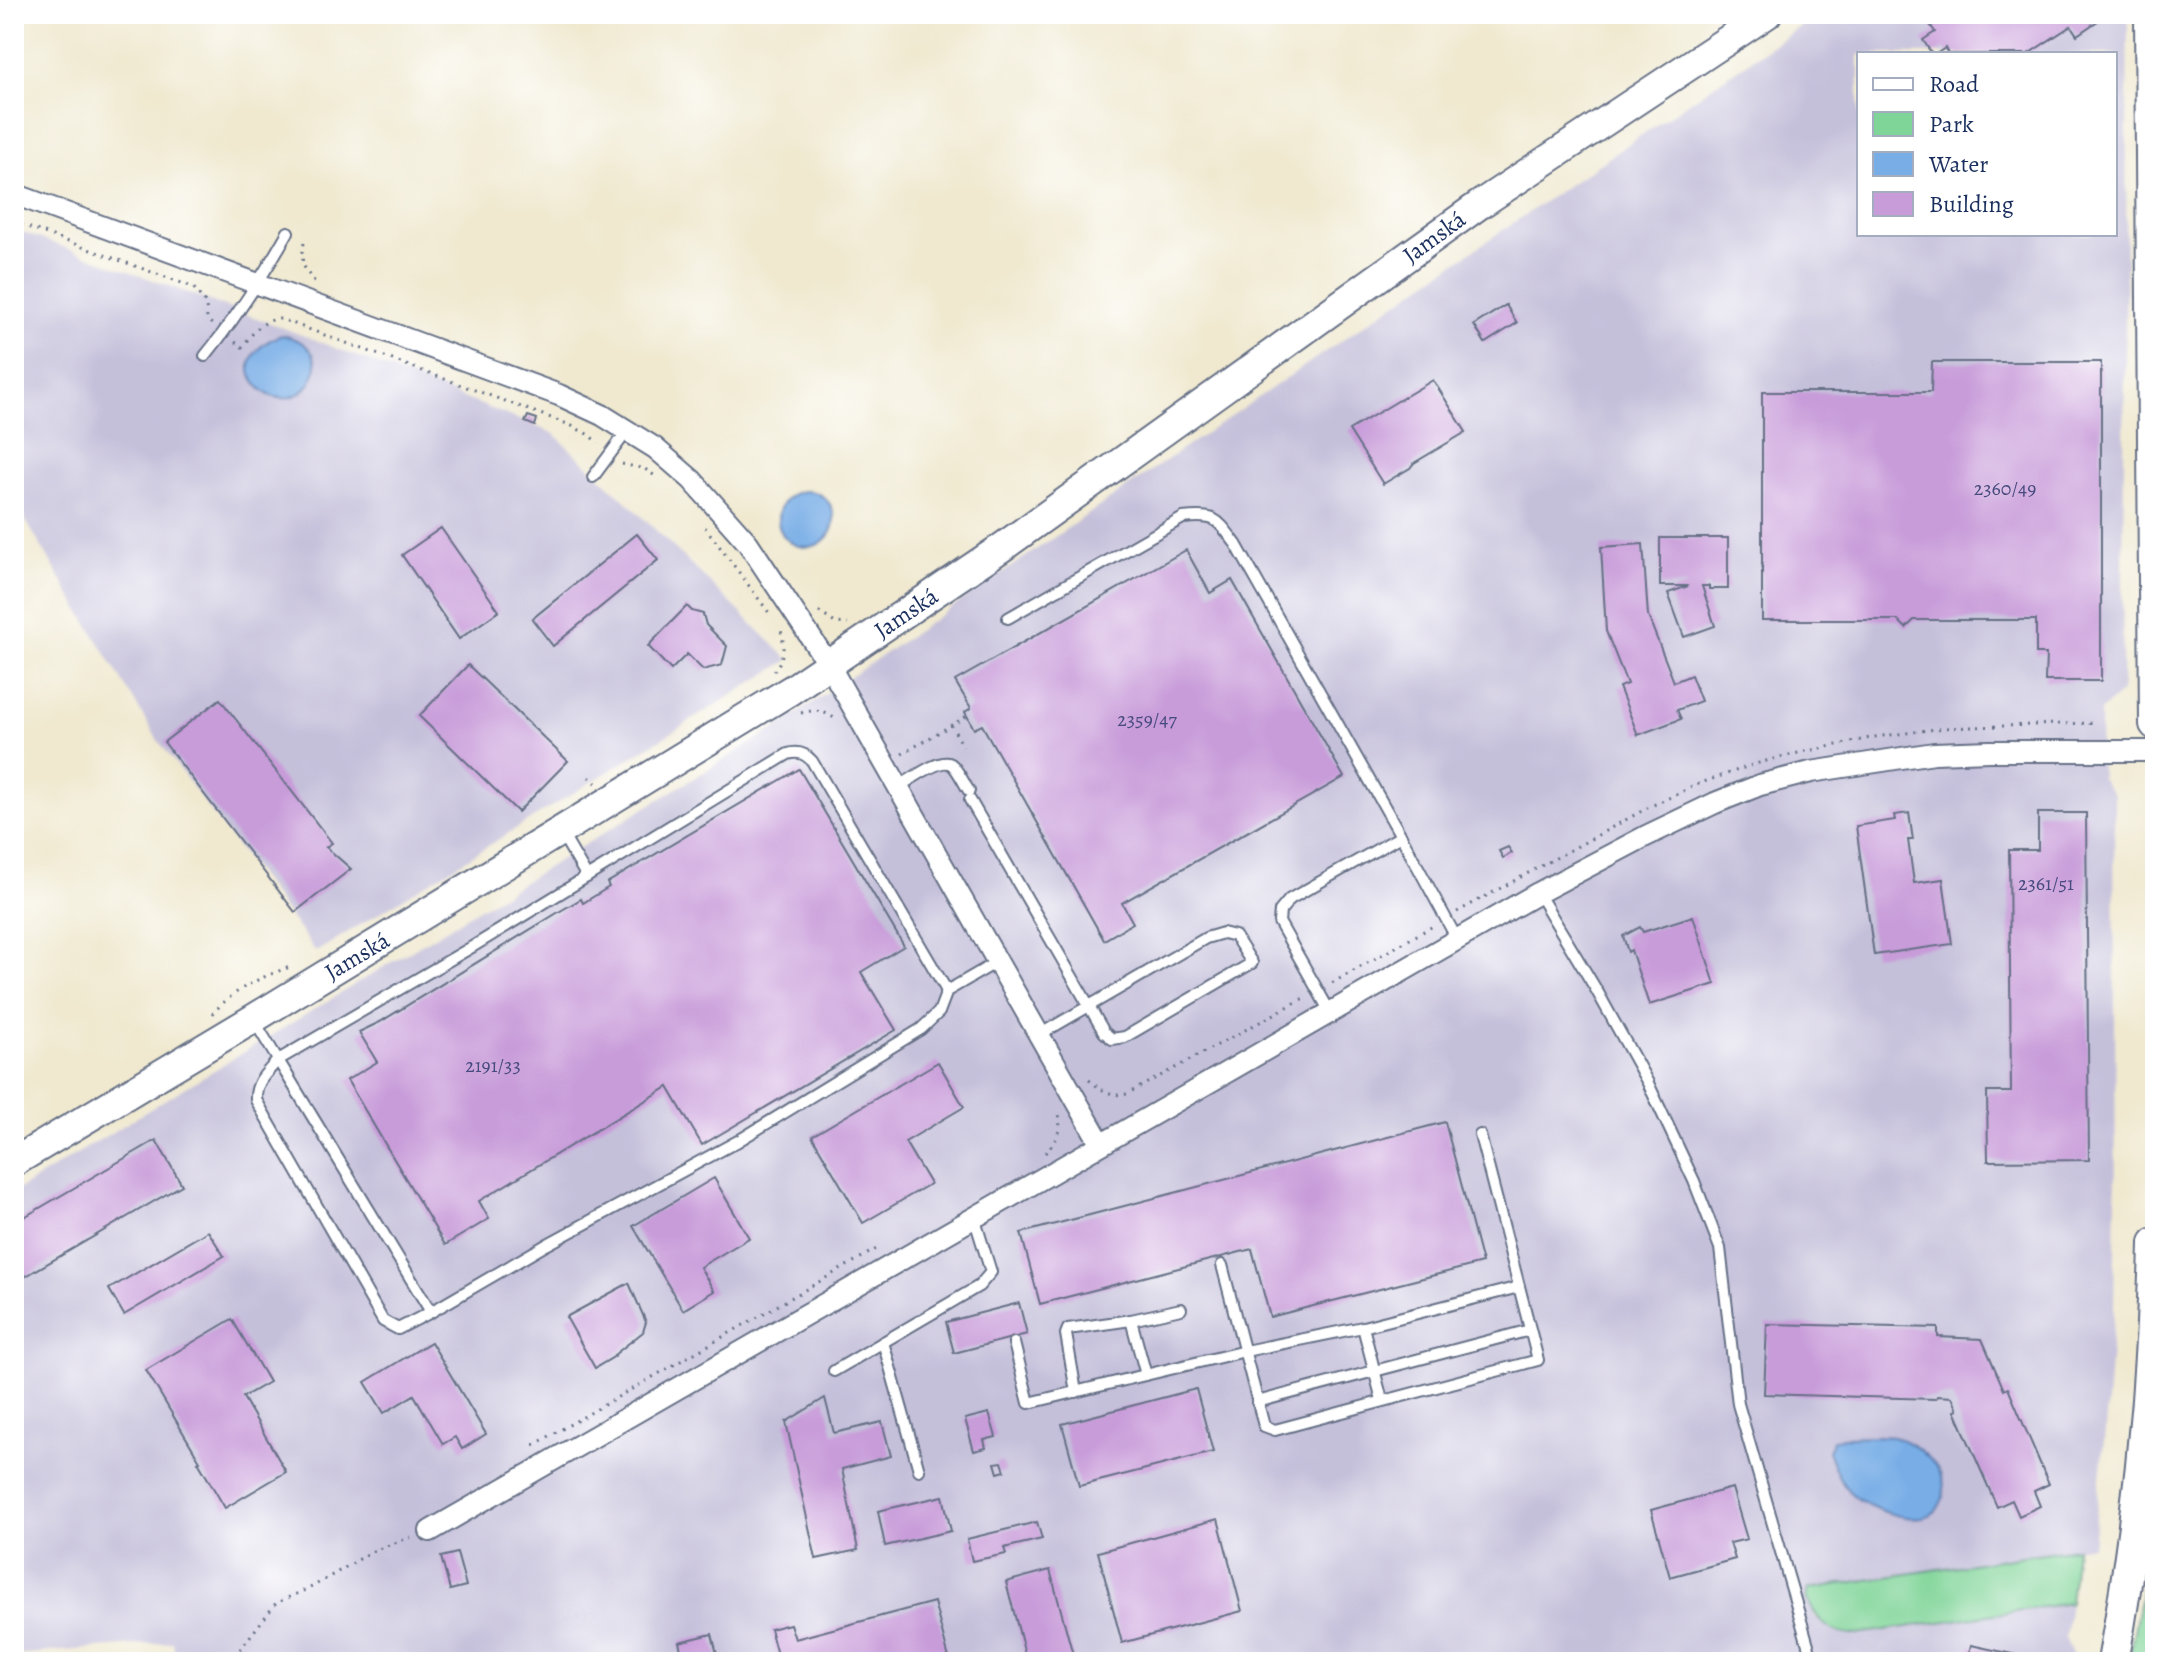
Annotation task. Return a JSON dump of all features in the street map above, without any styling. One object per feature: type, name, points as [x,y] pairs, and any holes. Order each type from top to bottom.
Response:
[{"type":"main road","points":[[2150,14],[2155,724]]},
{"type":"main road","points":[[2113,1662],[2130,1563],[2145,1432],[2155,1243]]},
{"type":"street","name":"Jamská","points":[[14,1162],[561,832],[829,665],[1017,537],[1479,205],[1767,14]]},
{"type":"street","points":[[14,194],[559,395],[628,430],[655,448],[692,480],[748,543],[829,665],[1101,1144]]},
{"type":"street","points":[[430,1531],[1538,893],[1715,803],[1760,785],[1811,772],[1934,753],[2155,751]]},
{"type":"lane","points":[[205,356],[258,284],[288,232]]},
{"type":"lane","points":[[593,477],[628,430]]},
{"type":"lane","points":[[1008,618],[1183,518],[1204,516],[1220,522],[1236,544],[1457,939]]},
{"type":"lane","points":[[947,991],[809,757],[796,752],[278,1060],[258,1082],[256,1100],[383,1321],[398,1329],[738,1141],[921,1029],[939,1012],[947,991],[997,962]]},
{"type":"lane","points":[[898,787],[937,764],[947,762],[953,765],[969,796],[1089,1006],[1104,1032],[1112,1039],[1131,1034],[1252,963],[1235,936],[1217,934],[1089,1006],[1039,1035]]},
{"type":"lane","points":[[561,832],[587,877]]},
{"type":"lane","points":[[1330,1012],[1282,929],[1278,917],[1280,911],[1290,899],[1401,836]]},
{"type":"lane","points":[[1538,893],[1648,1083],[1694,1181],[1720,1248],[1738,1404],[1813,1662]]},
{"type":"lane","points":[[253,1019],[431,1312]]},
{"type":"lane","points":[[1222,1265],[1264,1426],[1275,1430],[1538,1360],[1480,1135]]},
{"type":"lane","points":[[834,1371],[979,1286],[991,1272],[974,1217]]},
{"type":"lane","points":[[1014,1343],[1029,1403],[1245,1351],[1363,1327],[1519,1287]]},
{"type":"lane","points":[[1076,1392],[1066,1334],[1068,1329],[1181,1309]]},
{"type":"lane","points":[[1131,1320],[1146,1375]]},
{"type":"lane","points":[[1363,1327],[1382,1400]]},
{"type":"lane","points":[[1257,1402],[1530,1330]]},
{"type":"lane","points":[[883,1342],[919,1470]]},
{"type":"path","points":[[14,222],[193,287],[206,304],[207,320],[242,347],[263,323],[281,319],[570,425],[589,435],[602,447]]},
{"type":"path","points":[[624,466],[645,469],[659,479]]},
{"type":"path","points":[[699,518],[772,617]]},
{"type":"path","points":[[767,677],[776,670],[782,658],[784,643],[781,629]]},
{"type":"path","points":[[798,714],[820,711],[840,723]]},
{"type":"path","points":[[902,754],[967,716]]},
{"type":"path","points":[[951,725],[963,746]]},
{"type":"path","points":[[1044,1154],[1060,1130],[1057,1105]]},
{"type":"path","points":[[534,1445],[887,1243]]},
{"type":"path","points":[[230,1662],[276,1603],[312,1587],[373,1551],[430,1531]]},
{"type":"shaded area","points":[[1818,14],[2128,14],[2122,692],[2100,711],[2101,778],[2114,795],[2114,1307],[2093,1545],[1810,1589],[1807,1598],[1815,1617],[1851,1635],[2070,1603],[2065,1638],[2073,1656],[2072,1662],[176,1662],[173,1642],[14,1655],[14,1192],[773,730]]},
{"type":"shaded area","points":[[14,229],[281,327],[553,433],[789,660],[316,952],[157,739],[14,501]]},
{"type":"green space","points":[[2155,1454],[2155,1662],[2128,1662],[2140,1599]]},
{"type":"green space","points":[[2076,1548],[2070,1603],[1851,1635],[1823,1624],[1807,1598],[1809,1589]]},
{"type":"water","points":[[282,335],[303,344],[314,356],[315,369],[310,382],[300,393],[287,398],[272,396],[257,385],[250,368],[254,354]]},
{"type":"water","points":[[806,491],[826,499],[834,519],[826,539],[806,547],[786,539],[778,519],[786,499]]},
{"type":"water","points":[[1843,1437],[1893,1437],[1922,1451],[1942,1478],[1943,1498],[1937,1509],[1924,1516],[1890,1514],[1852,1494],[1840,1479],[1828,1451],[1833,1440]]},
{"type":"building","points":[[1923,14],[2095,14],[2099,20],[2077,35],[2071,26],[2031,52],[1947,52],[1945,48],[1931,52],[1923,40],[1935,32]]},
{"type":"building","points":[[1506,305],[1517,323],[1485,343],[1474,325]]},
{"type":"building","points":[[1932,362],[2101,362],[2101,681],[2045,681],[2046,654],[2036,654],[2036,620],[1914,620],[1906,628],[1898,620],[1762,620],[1762,392],[1931,392]]},
{"type":"building","points":[[1433,380],[1466,432],[1383,484],[1349,430]]},
{"type":"building","points":[[528,416],[537,419],[535,426],[525,422]]},
{"type":"building","points":[[441,528],[499,611],[459,639],[402,555]]},
{"type":"building","points":[[637,534],[658,560],[553,646],[532,619]]},
{"type":"building","points":[[1660,538],[1728,538],[1728,589],[1702,586],[1715,626],[1684,637],[1668,593],[1688,586],[1660,586]]},
{"type":"building","points":[[1643,544],[1648,616],[1674,682],[1691,675],[1701,701],[1677,710],[1681,719],[1638,735],[1619,687],[1627,684],[1606,631],[1601,547]]},
{"type":"building","points":[[1186,550],[1210,593],[1232,580],[1344,777],[1122,903],[1133,923],[1104,940],[982,725],[974,729],[965,712],[971,708],[955,681]]},
{"type":"building","points":[[687,606],[703,614],[706,625],[727,646],[722,665],[703,670],[687,654],[671,670],[648,646]]},
{"type":"building","points":[[468,665],[568,761],[518,812],[419,716]]},
{"type":"building","points":[[220,699],[332,843],[326,847],[351,869],[295,912],[164,742]]},
{"type":"building","points":[[799,769],[904,946],[861,972],[896,1030],[702,1145],[668,1087],[479,1201],[489,1219],[445,1245],[347,1080],[377,1062],[359,1032],[581,899],[583,903],[609,887],[607,883]]},
{"type":"building","points":[[1909,813],[1913,840],[1908,840],[1914,883],[1943,879],[1952,944],[1874,955],[1856,826],[1895,820],[1894,815]]},
{"type":"building","points":[[2038,813],[2086,813],[2089,1160],[1988,1161],[1987,1092],[2011,1092],[2009,850],[2038,850]]},
{"type":"building","points":[[1508,847],[1512,853],[1503,858],[1499,851]]},
{"type":"building","points":[[1693,916],[1715,984],[1649,1005],[1631,950],[1628,952],[1623,936],[1640,927],[1643,932]]},
{"type":"building","points":[[938,1062],[964,1107],[905,1142],[930,1184],[863,1223],[812,1136]]},
{"type":"building","points":[[1445,1122],[1482,1263],[1270,1317],[1252,1249],[1040,1304],[1021,1233]]},
{"type":"building","points":[[156,1140],[182,1185],[14,1283],[14,1223]]},
{"type":"building","points":[[714,1178],[749,1238],[700,1267],[714,1291],[683,1310],[633,1226]]},
{"type":"building","points":[[208,1231],[224,1256],[124,1315],[109,1289]]},
{"type":"building","points":[[629,1283],[646,1322],[643,1332],[595,1368],[566,1317]]},
{"type":"building","points":[[1019,1303],[1027,1334],[954,1353],[946,1322]]},
{"type":"building","points":[[232,1319],[269,1382],[243,1397],[286,1472],[225,1508],[146,1370]]},
{"type":"building","points":[[1767,1324],[1938,1328],[1938,1337],[1982,1339],[2004,1390],[2008,1388],[2049,1484],[2034,1491],[2040,1506],[2019,1516],[2012,1500],[1997,1507],[1955,1411],[1958,1410],[1952,1397],[1764,1394]]},
{"type":"building","points":[[431,1342],[486,1434],[462,1449],[455,1437],[443,1444],[414,1395],[384,1413],[365,1382]]},
{"type":"building","points":[[1196,1389],[1213,1452],[1079,1486],[1062,1424]]},
{"type":"building","points":[[825,1398],[834,1433],[882,1422],[891,1456],[842,1469],[858,1550],[816,1559],[786,1422]]},
{"type":"building","points":[[989,1413],[996,1437],[984,1440],[986,1448],[974,1451],[965,1419]]},
{"type":"building","points":[[1002,1462],[1005,1471],[998,1473],[995,1463]]},
{"type":"building","points":[[1732,1488],[1747,1539],[1730,1543],[1735,1559],[1670,1577],[1651,1510]]},
{"type":"building","points":[[943,1496],[951,1531],[885,1546],[878,1511]]},
{"type":"building","points":[[1218,1519],[1242,1611],[1122,1643],[1098,1552]]},
{"type":"building","points":[[1037,1522],[1042,1539],[1004,1548],[1006,1554],[972,1561],[967,1539]]},
{"type":"building","points":[[457,1553],[466,1586],[450,1590],[441,1557]]},
{"type":"building","points":[[1050,1570],[1075,1662],[1027,1662],[1006,1582]]},
{"type":"building","points":[[934,1602],[950,1662],[779,1662],[770,1629],[790,1624],[795,1639]]},
{"type":"building","points":[[712,1634],[719,1662],[684,1662],[679,1642]]},
{"type":"building","points":[[1971,1645],[2044,1661],[2044,1662],[1967,1662]]}]
